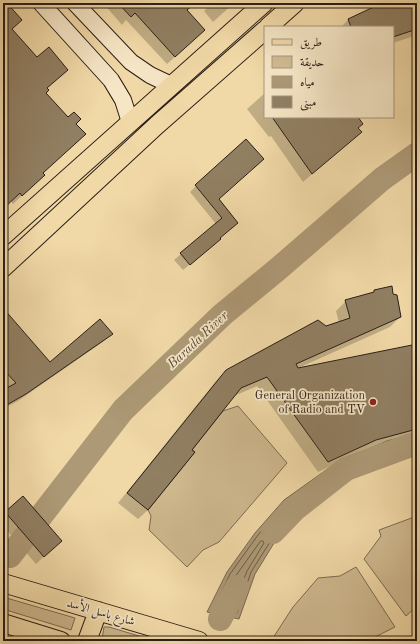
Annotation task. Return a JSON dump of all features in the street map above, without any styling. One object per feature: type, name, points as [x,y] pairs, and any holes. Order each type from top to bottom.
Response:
[{"type":"main road","points":[[75,3],[131,62],[150,76],[171,85]]},
{"type":"main road","points":[[3,236],[264,3]]},
{"type":"main road","points":[[269,26],[295,3]]},
{"type":"main road","points":[[46,5],[111,80],[123,100],[130,122]]},
{"type":"main road","points":[[3,268],[152,130],[264,31]]},
{"type":"main road","name":"شارع باسل الأسد","points":[[3,584],[199,641]]},
{"type":"main road","points":[[87,641],[98,611]]},
{"type":"main road","points":[[3,623],[60,641]]},
{"type":"green space","points":[[238,406],[287,463],[219,542],[203,550],[187,567],[149,530],[151,516],[148,510],[195,452],[192,450],[223,411]]},
{"type":"green space","points":[[417,516],[417,606],[406,616],[364,559],[381,536],[379,530]]},
{"type":"green space","points":[[356,567],[395,627],[367,641],[271,641],[293,607],[318,578],[340,576]]},
{"type":"green space","points":[[3,597],[75,618],[71,630],[3,609]]},
{"type":"green space","points":[[104,627],[109,627],[156,641],[107,641],[102,639]]},
{"type":"water","points":[[417,433],[417,451],[402,448],[346,469],[295,509],[255,574],[239,619],[207,612],[227,572],[255,533],[284,500],[333,465],[387,441]]},
{"type":"building","points":[[3,3],[7,3],[22,20],[12,29],[37,57],[49,47],[68,70],[47,88],[49,90],[46,93],[68,117],[74,112],[81,119],[76,124],[86,134],[43,173],[45,175],[22,196],[20,193],[3,209]]},
{"type":"building","points":[[118,3],[195,3],[187,10],[205,30],[175,57],[135,13],[131,17]]},
{"type":"building","points":[[382,3],[417,3],[417,29],[394,37],[394,26],[351,26],[348,19]]},
{"type":"building","points":[[273,118],[359,118],[363,124],[358,128],[362,132],[312,174]]},
{"type":"building","points":[[246,139],[264,159],[219,199],[238,223],[190,265],[180,253],[222,218],[195,185]]},
{"type":"building","points":[[392,286],[393,294],[397,295],[401,317],[296,364],[298,368],[417,344],[417,429],[376,440],[328,462],[267,377],[241,388],[192,450],[195,452],[148,510],[127,493],[226,370],[318,320],[326,326],[350,318],[345,300],[374,292],[374,290]]},
{"type":"building","points":[[3,308],[50,362],[100,319],[113,334],[26,394],[3,407],[3,390],[16,383],[3,369]]},
{"type":"building","points":[[23,496],[62,541],[44,557],[5,512]]},
{"type":"waterway","name":"Barada River","points":[[10,556],[123,410],[222,315],[278,269],[382,179],[417,154]]},
{"type":"waterway","name":"Barada River","points":[[273,532],[295,509],[346,469],[417,444]]},
{"type":"waterway","name":"Barada River","points":[[220,619],[237,587]]},
{"type":"place","name":"General Organization of Radio and TV","points":[[373,402]]}]
